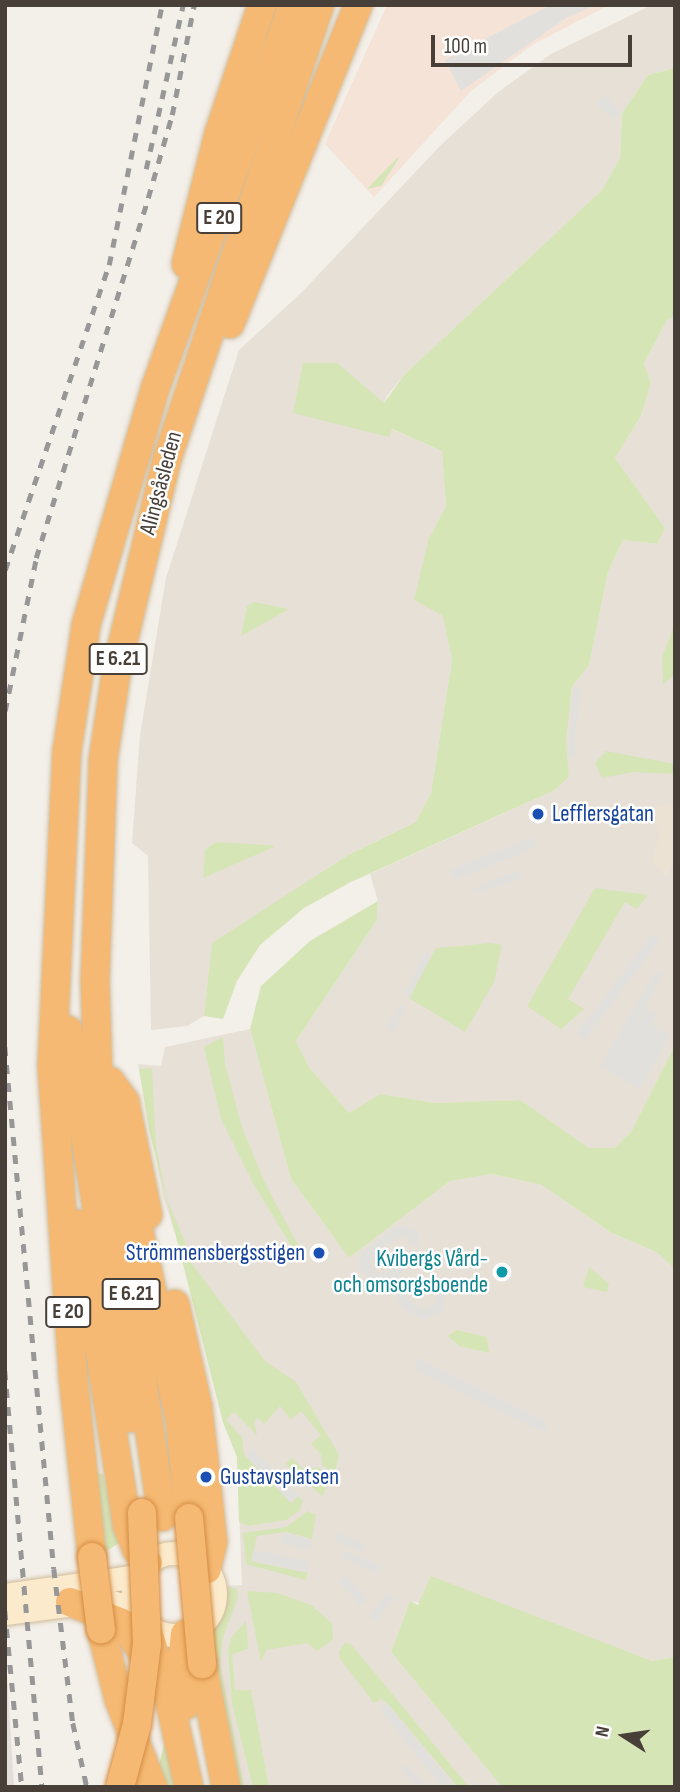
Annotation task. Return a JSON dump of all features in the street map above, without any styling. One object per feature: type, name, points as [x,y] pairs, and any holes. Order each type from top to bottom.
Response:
[{"type":"highway","points":[[156,386],[219,133],[262,5]]},
{"type":"highway","name":"Alingsåsleden","points":[[59,954],[64,791],[86,625],[156,386],[293,5]]},
{"type":"highway","name":"Alingsåsleden","points":[[95,981],[103,760],[117,667],[167,460],[320,5]]},
{"type":"highway","points":[[167,460],[200,401],[358,5]]},
{"type":"highway","name":"E 6.21","points":[[59,954],[72,1072],[132,1428],[152,1515],[147,1644],[137,1724],[120,1787]]},
{"type":"highway","name":"E 20","points":[[59,954],[53,994],[53,1093],[79,1447],[101,1629],[119,1700],[153,1787]]},
{"type":"highway","points":[[95,981],[110,1081],[180,1420],[202,1664],[226,1787]]},
{"type":"highway","name":"E 6.21","points":[[95,981],[101,1102],[165,1642],[159,1697],[138,1787]]},
{"type":"highway","points":[[72,1072],[72,1153],[97,1345],[127,1525],[142,1569]]},
{"type":"highway","points":[[110,1081],[124,1102],[149,1219],[171,1287],[195,1395],[213,1533],[207,1569]]},
{"type":"highway","points":[[70,1602],[122,1623],[168,1694]]},
{"type":"highway","points":[[140,1616],[168,1694],[189,1787]]},
{"type":"highway","points":[[185,1634],[182,1681],[204,1787]]},
{"type":"main road","points":[[5,1595],[142,1569],[177,1553],[207,1569],[215,1593],[212,1609],[198,1627],[185,1634],[166,1635],[140,1616],[110,1600],[70,1602],[5,1613]]},
{"type":"main road","points":[[140,1616],[142,1569]]},
{"type":"shaded area","points":[[387,5],[609,5],[532,45],[471,91],[374,197],[325,144]]},
{"type":"shaded area","points":[[551,5],[595,5],[566,18],[461,91],[445,60]]},
{"type":"shaded area","points":[[652,5],[675,5],[675,68],[648,75],[622,113],[620,158],[602,190],[404,375],[387,396],[375,422],[442,451],[446,506],[429,538],[452,660],[431,793],[416,822],[348,855],[213,943],[204,1016],[187,1026],[151,1030],[148,856],[132,843],[140,735],[166,578],[239,350],[302,292],[440,146],[497,93],[551,54]]},
{"type":"shaded area","points":[[606,95],[621,113],[612,120],[597,103]]},
{"type":"shaded area","points":[[675,316],[675,1045],[631,1132],[614,1148],[589,1148],[519,1100],[435,1103],[380,1094],[349,1113],[309,1067],[296,1041],[377,920],[378,901],[370,874],[555,790],[569,777],[565,740],[572,687],[589,665],[608,572],[623,540],[657,544],[665,528],[615,458],[641,416],[651,383],[644,363],[667,320]]},
{"type":"shaded area","points":[[573,687],[582,689],[574,740],[577,755],[568,757]]},
{"type":"shaded area","points":[[675,804],[675,859],[667,877],[652,862],[659,837],[654,806]]},
{"type":"shaded area","points":[[532,837],[536,847],[455,880],[450,870]]},
{"type":"shaded area","points":[[518,870],[522,879],[476,893],[474,888]]},
{"type":"shaded area","points":[[652,934],[660,940],[585,1040],[577,1034]]},
{"type":"shaded area","points":[[425,952],[431,955],[409,998],[403,995]]},
{"type":"shaded area","points":[[656,970],[664,975],[645,1007],[657,1015],[651,1025],[670,1036],[639,1089],[600,1066]]},
{"type":"shaded area","points":[[400,1004],[407,1008],[393,1033],[385,1028]]},
{"type":"shaded area","points":[[250,1029],[291,1179],[349,1258],[450,1181],[492,1174],[542,1185],[610,1232],[656,1252],[675,1269],[675,1657],[652,1661],[592,1640],[410,1601],[391,1652],[502,1787],[236,1787],[206,1626],[216,1616],[223,1586],[242,1585],[237,1457],[223,1422],[184,1262],[163,1196],[138,1064],[161,1066],[165,1047]]},
{"type":"shaded area","points":[[399,1225],[418,1231],[420,1246],[410,1245],[409,1237],[403,1236],[373,1253],[370,1262],[376,1273],[387,1273],[395,1265],[405,1270],[392,1283],[370,1282],[359,1267],[361,1253]]},
{"type":"shaded area","points":[[436,1276],[447,1289],[442,1311],[425,1320],[404,1310],[397,1300],[396,1284],[406,1285],[408,1300],[426,1310],[436,1302],[437,1292],[431,1285]]},
{"type":"shaded area","points":[[416,1357],[545,1421],[548,1434],[430,1378],[416,1369]]},
{"type":"shaded area","points":[[253,1449],[298,1496],[291,1503],[246,1456]]},
{"type":"shaded area","points":[[338,1532],[365,1544],[362,1552],[334,1540]]},
{"type":"shaded area","points":[[283,1533],[312,1540],[310,1550],[281,1543]]},
{"type":"shaded area","points":[[254,1550],[310,1562],[308,1572],[252,1560]]},
{"type":"shaded area","points":[[345,1551],[380,1565],[377,1573],[342,1558]]},
{"type":"shaded area","points":[[347,1575],[367,1600],[359,1606],[339,1581]]},
{"type":"shaded area","points":[[387,1592],[394,1597],[376,1622],[369,1617]]},
{"type":"shaded area","points":[[5,1642],[14,1787],[5,1787]]},
{"type":"shaded area","points":[[387,1703],[455,1787],[442,1787],[379,1709]]},
{"type":"shaded area","points":[[407,1764],[426,1787],[416,1787],[401,1768]]},
{"type":"green space","points":[[675,68],[675,316],[667,320],[644,363],[651,383],[641,416],[615,458],[665,528],[657,544],[623,540],[608,572],[589,665],[572,687],[566,740],[569,777],[555,790],[351,882],[304,908],[260,945],[237,981],[223,1019],[204,1016],[212,943],[348,855],[416,822],[431,793],[452,660],[443,616],[414,600],[429,538],[446,506],[442,451],[392,429],[389,437],[293,413],[303,363],[337,363],[384,403],[404,375],[602,190],[620,158],[622,113],[648,75]]},
{"type":"green space","points":[[398,157],[381,186],[367,189]]},
{"type":"green space","points":[[254,602],[289,609],[241,636],[247,606]]},
{"type":"green space","points":[[675,624],[675,674],[663,685],[662,657]]},
{"type":"green space","points":[[606,751],[675,764],[675,774],[634,772],[602,778],[595,763]]},
{"type":"green space","points":[[216,842],[276,846],[203,878],[205,850]]},
{"type":"green space","points":[[595,888],[648,895],[637,909],[625,902],[568,999],[584,1009],[561,1029],[527,1006]]},
{"type":"green space","points":[[378,901],[377,920],[296,1041],[309,1067],[349,1113],[380,1094],[435,1103],[520,1100],[589,1148],[614,1148],[631,1132],[675,1045],[675,1269],[656,1252],[610,1232],[542,1185],[492,1174],[450,1181],[349,1258],[291,1179],[250,1029],[261,986],[310,941]]},
{"type":"green space","points":[[491,943],[502,945],[494,982],[465,1032],[409,998],[436,948]]},
{"type":"green space","points":[[223,1037],[225,1064],[242,1127],[264,1181],[302,1253],[300,1260],[254,1185],[221,1119],[204,1047]]},
{"type":"green space","points":[[152,1068],[156,1146],[168,1202],[188,1249],[184,1253],[265,1361],[296,1382],[339,1455],[335,1473],[322,1465],[321,1454],[311,1444],[321,1435],[301,1411],[291,1420],[280,1406],[264,1424],[258,1418],[254,1422],[257,1435],[234,1412],[226,1420],[242,1437],[244,1454],[291,1503],[298,1496],[303,1501],[300,1510],[286,1520],[248,1526],[239,1522],[237,1457],[223,1422],[149,1130],[139,1069]]},
{"type":"green space","points":[[589,1267],[609,1284],[607,1292],[583,1287]]},
{"type":"green space","points":[[456,1330],[487,1337],[489,1353],[459,1346],[448,1336]]},
{"type":"green space","points":[[292,1458],[305,1471],[317,1467],[333,1475],[322,1496],[285,1464]]},
{"type":"green space","points":[[95,1473],[103,1474],[119,1543],[105,1552]]},
{"type":"green space","points":[[308,1511],[316,1515],[312,1539],[286,1532],[257,1536],[251,1561],[308,1573],[306,1580],[246,1564],[243,1533],[286,1527]]},
{"type":"green space","points":[[431,1576],[652,1661],[675,1657],[675,1787],[502,1787],[391,1652],[410,1601],[418,1605]]},
{"type":"green space","points":[[226,1587],[237,1589],[238,1598],[223,1637],[220,1664],[244,1787],[238,1787],[219,1701],[212,1626],[223,1612]]},
{"type":"green space","points":[[247,1591],[277,1593],[311,1605],[332,1623],[333,1639],[318,1651],[307,1643],[266,1650],[261,1662]]},
{"type":"green space","points":[[246,1621],[248,1649],[232,1654],[235,1690],[251,1690],[269,1787],[253,1787],[232,1704],[228,1651],[231,1638]]},
{"type":"green space","points":[[345,1643],[351,1644],[469,1787],[458,1787],[387,1703],[381,1699],[374,1703],[340,1659],[339,1651]]},
{"type":"green space","points":[[166,1737],[179,1787],[166,1787],[158,1769]]},
{"type":"railway","points":[[5,570],[109,265],[162,5]]},
{"type":"railway","points":[[146,169],[183,5]]},
{"type":"railway","points":[[5,711],[36,558],[172,115],[194,5]]},
{"type":"railway","points":[[5,1047],[54,1569],[73,1723],[87,1787]]},
{"type":"railway","points":[[5,1371],[42,1787]]},
{"type":"railway","points":[[5,1611],[22,1787]]},
{"type":"place","name":"Lefflersgatan","points":[[538,814]]},
{"type":"place","name":"Strömmensbergsstigen","points":[[319,1253]]},
{"type":"place","name":"Kvibergs Vård- och omsorgsboende","points":[[502,1272]]},
{"type":"place","name":"Gustavsplatsen","points":[[206,1477]]}]
